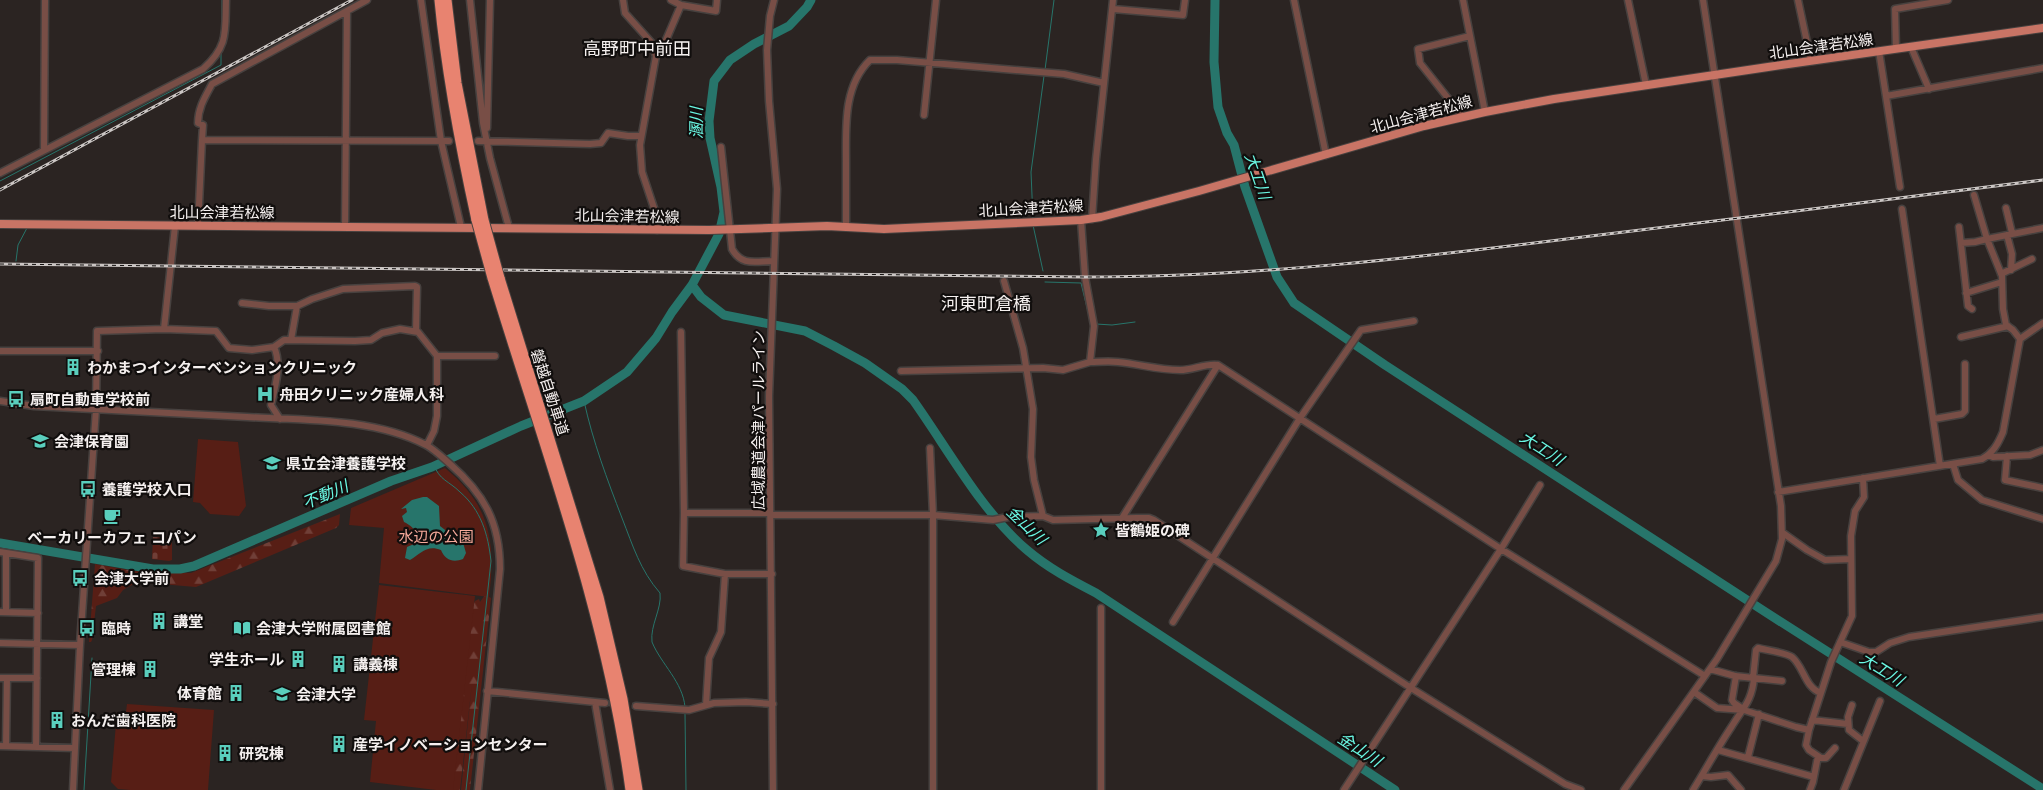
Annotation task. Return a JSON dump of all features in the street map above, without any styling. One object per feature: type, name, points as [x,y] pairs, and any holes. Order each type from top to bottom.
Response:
[{"type":"highway","name":"磐越自動車道","points":[[440,0],[451,93],[480,220],[596,617],[615,701],[630,790]]},
{"type":"highway","name":"磐越自動車道","points":[[447,0],[459,92],[480,220]]},
{"type":"highway","name":"磐越自動車道","points":[[542,427],[583,542],[606,625],[623,698],[638,790]]},
{"type":"main road","name":"北山会津若松線","points":[[0,224],[728,230],[777,227],[884,229],[1092,219],[1234,181],[1424,126],[1485,112],[1646,85],[2043,28]]},
{"type":"street","points":[[44,150],[45,0]]},
{"type":"street","points":[[0,174],[203,69],[218,53],[224,41],[226,0]]},
{"type":"street","points":[[198,226],[203,125],[198,123],[198,114],[199,108],[212,84],[367,0]]},
{"type":"street","points":[[422,0],[441,141],[461,227]]},
{"type":"street","points":[[470,0],[479,96],[487,142],[509,228]]},
{"type":"street","points":[[487,142],[490,0]]},
{"type":"street","points":[[623,0],[623,10],[628,18],[651,42],[656,56]]},
{"type":"street","points":[[671,0],[681,5],[716,11],[717,0]]},
{"type":"street","name":"広域農道会津パールライン","points":[[774,0],[768,30],[767,50],[769,109],[777,189],[777,227],[770,334],[770,514],[774,790]]},
{"type":"street","points":[[924,115],[936,0]]},
{"type":"street","points":[[1092,219],[1113,0]]},
{"type":"street","points":[[1112,9],[1183,16],[1185,0]]},
{"type":"street","points":[[1294,0],[1326,155]]},
{"type":"street","points":[[1462,0],[1485,112]]},
{"type":"street","points":[[1628,0],[1646,85]]},
{"type":"street","points":[[1624,790],[1710,669],[1776,561],[1783,533],[1703,0]]},
{"type":"street","points":[[1798,0],[1811,62]]},
{"type":"street","points":[[1896,49],[1895,9],[1948,0]]},
{"type":"street","points":[[657,230],[655,211],[642,172],[640,136],[656,56],[663,47],[681,5]]},
{"type":"street","points":[[344,227],[347,11]]},
{"type":"street","points":[[1463,117],[1420,62],[1418,49],[1470,36]]},
{"type":"street","points":[[1911,47],[1929,89]]},
{"type":"street","points":[[1880,51],[1900,188]]},
{"type":"street","points":[[846,227],[846,120],[850,95],[860,72],[870,60],[897,60],[1064,74],[1104,83]]},
{"type":"street","points":[[1886,96],[2043,68]]},
{"type":"street","points":[[478,141],[590,144],[601,143],[608,133],[640,136]]},
{"type":"street","points":[[202,140],[449,141]]},
{"type":"street","points":[[721,147],[728,230],[732,249],[737,258],[742,262],[774,261]]},
{"type":"street","points":[[1974,195],[1987,239],[2001,274],[2006,325],[2020,339]]},
{"type":"street","points":[[2006,208],[2012,254],[2011,270]]},
{"type":"street","points":[[1902,209],[1940,466]]},
{"type":"street","points":[[1081,220],[1085,277],[1094,323],[1090,362]]},
{"type":"street","points":[[164,329],[175,226]]},
{"type":"street","points":[[1960,227],[1966,293],[1968,306],[1972,309]]},
{"type":"street","points":[[1961,243],[1975,242],[2043,228]]},
{"type":"street","points":[[2001,274],[2032,259]]},
{"type":"street","points":[[1004,281],[1023,348],[1033,410],[1031,457],[1034,480],[1043,516]]},
{"type":"street","points":[[1966,293],[2002,282]]},
{"type":"street","points":[[242,303],[269,306],[297,306],[343,289],[415,286],[417,287],[416,331]]},
{"type":"street","points":[[291,340],[297,306]]},
{"type":"street","points":[[1173,622],[1300,418],[1361,330],[1414,321]]},
{"type":"street","points":[[1778,492],[1982,459],[1989,455],[1998,444],[2003,432],[2020,339],[2043,323]]},
{"type":"street","points":[[1961,338],[2008,326]]},
{"type":"street","points":[[73,790],[80,645],[88,551],[96,409],[97,331],[164,329],[216,331],[229,348],[252,350],[274,347],[284,340],[371,340],[382,333],[400,329],[416,331],[421,334],[437,356],[437,416],[434,431],[427,445]]},
{"type":"street","points":[[681,332],[683,566],[725,574],[772,574]]},
{"type":"street","points":[[274,347],[277,357],[276,379],[271,404],[280,419]]},
{"type":"street","points":[[0,351],[98,351]]},
{"type":"street","points":[[437,356],[495,356]]},
{"type":"street","points":[[901,371],[1063,370],[1090,362],[1116,362],[1174,370],[1188,370],[1213,364],[1218,365],[1501,549],[1705,676]]},
{"type":"street","points":[[1934,419],[1962,414],[1965,411],[1965,364]]},
{"type":"street","points":[[1122,518],[1218,365]]},
{"type":"street","points":[[0,401],[34,406],[280,419],[372,427],[411,438],[427,445],[440,454],[468,480],[485,503],[495,524],[499,540],[500,569],[478,790]]},
{"type":"street","points":[[930,448],[933,515],[933,790]]},
{"type":"street","points":[[1989,455],[2030,455],[2043,450]]},
{"type":"street","points":[[2007,456],[2004,480],[2043,488]]},
{"type":"street","points":[[1953,464],[1958,480],[1982,500],[2043,519]]},
{"type":"street","points":[[1834,748],[1826,758],[1818,756],[1807,748],[1809,730],[1821,693],[1852,616],[1850,559],[1853,517],[1864,497],[1862,478]]},
{"type":"street","points":[[1344,790],[1501,549],[1540,485]]},
{"type":"street","points":[[684,513],[933,515],[993,520],[1008,517],[1043,516],[1053,520],[1149,518],[1212,557],[1411,688],[1565,784],[1581,790]]},
{"type":"street","points":[[1783,533],[1825,560],[1850,559]]},
{"type":"street","points":[[36,747],[38,678],[38,613],[38,558],[3,553],[3,612],[38,613]]},
{"type":"street","points":[[706,705],[709,658],[721,632],[725,574]]},
{"type":"street","points":[[1101,608],[1101,790]]},
{"type":"street","points":[[1840,642],[1869,652],[1876,652],[1890,643],[1909,637],[2043,617]]},
{"type":"street","points":[[0,643],[80,645]]},
{"type":"street","points":[[1693,790],[1744,710],[1753,688],[1756,650],[1758,648],[1789,655],[1794,659],[1812,689],[1821,693]]},
{"type":"street","points":[[1710,669],[1736,676],[1782,681]]},
{"type":"street","points":[[1736,676],[1732,700],[1744,710]]},
{"type":"street","points":[[0,678],[38,678]]},
{"type":"street","points":[[8,678],[3,746],[75,748]]},
{"type":"street","points":[[488,691],[605,703]]},
{"type":"street","points":[[1694,692],[1717,708],[1744,710],[1809,730]]},
{"type":"street","points":[[1844,790],[1880,701]]},
{"type":"street","points":[[595,702],[610,790]]},
{"type":"street","points":[[636,706],[680,710],[706,705],[746,702],[773,704]]},
{"type":"street","points":[[1852,705],[1848,724],[1851,733],[1863,741]]},
{"type":"street","points":[[1748,757],[1759,714]]},
{"type":"street","points":[[1812,720],[1848,724]]},
{"type":"street","points":[[1718,750],[1814,777]]},
{"type":"street","points":[[1810,790],[1818,756]]},
{"type":"street","points":[[1702,776],[1728,775],[1741,790]]},
{"type":"green space","points":[[198,439],[238,442],[246,506],[239,516],[210,514],[200,503],[193,502]]},
{"type":"green space","name":"水辺の公園","points":[[445,468],[472,496],[481,510],[490,541],[491,577],[489,597],[379,583],[384,528],[349,525],[351,508]]},
{"type":"green space","points":[[340,514],[339,525],[336,528],[196,587],[137,582],[123,590],[117,598],[96,606],[92,640],[89,642],[95,564],[134,571],[191,573]]},
{"type":"green space","points":[[153,537],[172,538],[172,560],[152,559]]},
{"type":"green space","points":[[379,585],[475,596],[453,790],[436,790],[370,782],[376,721],[364,720]]},
{"type":"green space","points":[[485,595],[491,598],[470,790],[461,790],[472,683],[460,790],[451,790],[471,611],[475,601],[479,599],[480,602]]},
{"type":"green space","points":[[127,704],[214,710],[208,790],[130,790],[118,789],[111,782],[117,712],[126,712]]},
{"type":"water","points":[[427,497],[439,506],[440,526],[462,539],[466,553],[463,559],[450,560],[441,550],[436,548],[424,550],[410,560],[405,558],[407,547],[414,544],[418,538],[413,528],[404,522],[402,516],[407,512],[406,508],[401,509],[412,500]]},
{"type":"waterway","points":[[222,0],[222,32]]},
{"type":"waterway","name":"不動川","points":[[0,543],[153,569],[180,569],[194,566],[391,481],[432,467],[521,426],[584,401],[627,372],[656,338],[692,285],[719,234],[724,212],[721,187],[710,138],[709,121],[714,81],[730,60],[754,44],[789,26],[811,0]]},
{"type":"waterway","points":[[1045,70],[1054,0]]},
{"type":"waterway","name":"大工川","points":[[1215,0],[1214,62],[1218,107],[1227,133],[1234,145],[1245,187],[1277,277],[1294,303],[1385,365],[1767,613],[2043,789]]},
{"type":"waterway","points":[[0,181],[221,65],[221,51]]},
{"type":"waterway","points":[[1033,219],[1031,172],[1044,76]]},
{"type":"waterway","points":[[1033,225],[1043,271]]},
{"type":"waterway","points":[[16,261],[18,245],[27,228]]},
{"type":"waterway","points":[[1045,282],[1081,283],[1090,320]]},
{"type":"waterway","name":"金山川","points":[[692,285],[701,297],[724,315],[805,331],[865,363],[902,389],[913,400],[980,499],[1011,535],[1027,550],[1060,573],[1096,593],[1395,790]]},
{"type":"waterway","points":[[1096,324],[1112,325],[1135,322]]},
{"type":"waterway","points":[[584,401],[601,460],[634,548],[647,576],[660,593],[652,642],[676,681],[685,707]]},
{"type":"waterway","points":[[434,465],[439,474],[467,499],[478,515],[488,541],[491,561],[466,790]]},
{"type":"waterway","points":[[84,790],[92,658]]},
{"type":"waterway","points":[[685,713],[686,790]]},
{"type":"tunnel","points":[[605,703],[636,706]]},
{"type":"railway","points":[[0,190],[352,0]]},
{"type":"railway","points":[[0,264],[1085,277],[1212,274],[1275,270],[1465,251],[2043,180]]},
{"type":"place","name":"わかまつインターベンションクリニック","points":[[73,367]]},
{"type":"place","name":"舟田クリニック産婦人科","points":[[265,394]]},
{"type":"place","name":"扇町自動車学校前","points":[[16,399]]},
{"type":"place","name":"会津保育園","points":[[40,441]]},
{"type":"place","name":"県立会津養護学校","points":[[272,463]]},
{"type":"place","name":"養護学校入口","points":[[88,489]]},
{"type":"place","name":"ベーカリーカフェ コパン","points":[[112,516]]},
{"type":"place","name":"皆鶴姫の碑","points":[[1101,530]]},
{"type":"place","name":"会津大学前","points":[[80,578]]},
{"type":"place","name":"講堂","points":[[159,621]]},
{"type":"place","name":"臨時","points":[[87,628]]},
{"type":"place","name":"会津大学附属図書館","points":[[242,628]]},
{"type":"place","name":"学生ホール","points":[[298,659]]},
{"type":"place","name":"講義棟","points":[[339,664]]},
{"type":"place","name":"管理棟","points":[[150,669]]},
{"type":"place","name":"体育館","points":[[236,693]]},
{"type":"place","name":"会津大学","points":[[282,694]]},
{"type":"place","name":"おんだ歯科医院","points":[[57,720]]},
{"type":"place","name":"産学イノベーションセンター","points":[[339,744]]},
{"type":"place","name":"研究棟","points":[[225,753]]},
{"type":"district","name":"高野町中前田","points":[[637,48]]},
{"type":"district","name":"河東町倉橋","points":[[986,303]]},
{"type":"water label","name":"溷川","points":[[696,123]]}]
